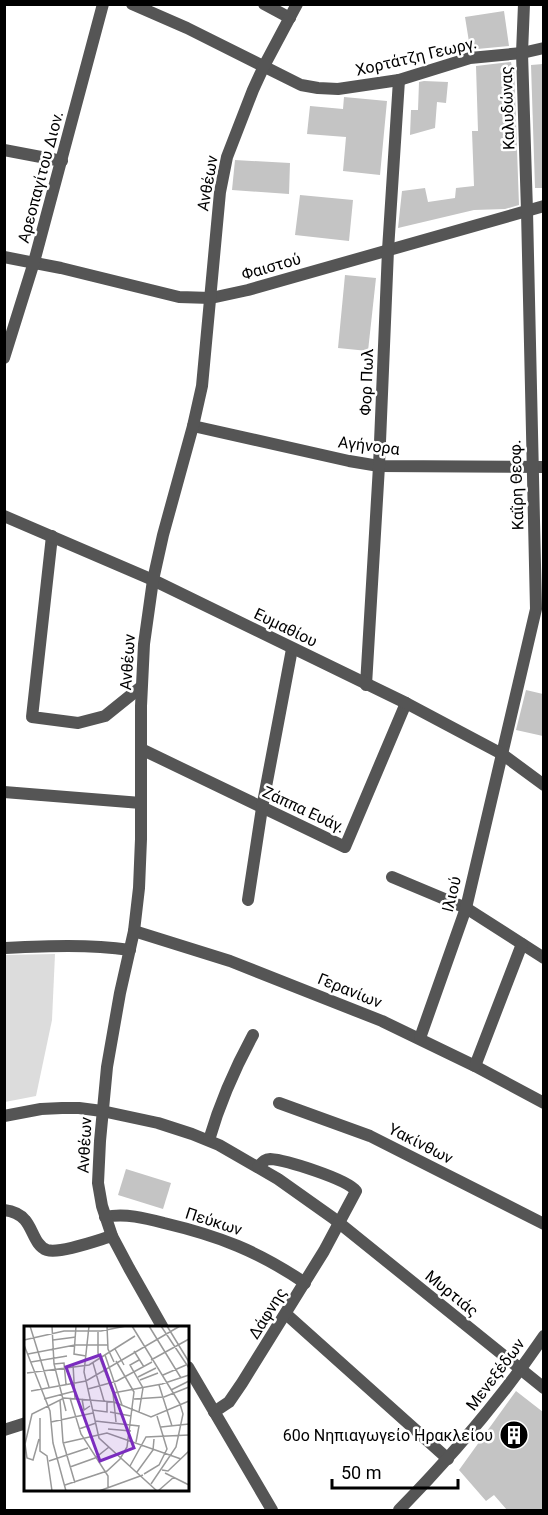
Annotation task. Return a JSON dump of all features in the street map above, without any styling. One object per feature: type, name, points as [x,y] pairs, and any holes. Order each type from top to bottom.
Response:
[{"type":"street","name":"Αρεοπαγίτου Διον.","points":[[4,358],[34,262],[103,4]]},
{"type":"street","name":"Χορτάτζη Γεωργ.","points":[[132,4],[187,28],[301,85],[318,88],[338,89],[399,80],[470,58],[543,48]]},
{"type":"street","points":[[264,4],[290,18]]},
{"type":"street","name":"Ανθέων","points":[[162,1326],[112,1236],[102,1206],[98,1183],[102,1111],[114,1029],[134,931],[140,865],[141,687],[144,644],[153,580],[163,535],[194,426],[204,371],[220,192],[227,157],[243,112],[264,66],[297,4]]},
{"type":"street","name":"Καλυδώνας","points":[[524,4],[522,52],[528,211]]},
{"type":"street","name":"Φορ Πωλ","points":[[366,685],[399,80]]},
{"type":"street","points":[[4,150],[62,160]]},
{"type":"street","name":"Φαιστού","points":[[4,257],[34,262],[169,295],[211,298],[248,290],[543,206]]},
{"type":"street","name":"Καΐρη Θεοφ.","points":[[502,754],[539,610],[538,466],[528,211]]},
{"type":"street","name":"Αγήνορα","points":[[194,426],[379,466],[538,466]]},
{"type":"street","name":"Ευμαθίου","points":[[4,516],[153,580],[406,703],[502,754],[543,785]]},
{"type":"street","points":[[52,536],[32,717],[78,723],[105,716],[141,687]]},
{"type":"street","points":[[248,900],[262,808],[292,649]]},
{"type":"street","name":"Ζάππα Ευάγ.","points":[[141,749],[345,847],[406,703]]},
{"type":"street","name":"Ιλιού","points":[[420,1038],[466,908],[502,754]]},
{"type":"street","points":[[4,792],[141,803]]},
{"type":"street","points":[[392,877],[466,908],[543,958]]},
{"type":"street","name":"Γερανίων","points":[[134,931],[230,961],[333,1000],[420,1038],[543,1103]]},
{"type":"street","points":[[475,1066],[522,944]]},
{"type":"street","points":[[4,948],[84,945],[130,950]]},
{"type":"street","points":[[209,1140],[225,1091],[253,1035]]},
{"type":"street","name":"Υακίνθων","points":[[279,1103],[370,1136],[543,1224]]},
{"type":"street","name":"Μυρτιάς","points":[[4,1116],[41,1109],[79,1108],[158,1123],[209,1140],[295,1191],[371,1248],[543,1388]]},
{"type":"street","points":[[258,1167],[266,1160],[278,1161],[335,1178],[350,1185],[356,1191],[339,1224]]},
{"type":"street","points":[[4,1210],[15,1213],[25,1220],[39,1244],[46,1249],[57,1250],[112,1236]]},
{"type":"street","name":"Πεύκων","points":[[105,1217],[124,1215],[213,1236],[261,1256],[305,1283]]},
{"type":"street","name":"Δάφνης","points":[[214,1412],[235,1394],[339,1224]]},
{"type":"street","points":[[285,1314],[448,1459]]},
{"type":"street","name":"Μενεξέδων","points":[[399,1510],[476,1426],[543,1336]]},
{"type":"street","points":[[189,1369],[272,1510]]},
{"type":"street","points":[[4,1430],[24,1425]]},
{"type":"shaded area","points":[[55,954],[52,1020],[36,1096],[5,1102],[5,955]]},
{"type":"building","points":[[504,11],[509,46],[470,48],[465,17]]},
{"type":"building","points":[[511,62],[512,67],[514,66],[519,205],[505,209],[474,210],[398,228],[402,191],[425,188],[428,202],[455,198],[456,188],[474,186],[472,131],[478,131],[476,66]]},
{"type":"building","points":[[543,64],[543,188],[535,188],[531,65]]},
{"type":"building","points":[[419,82],[448,82],[446,103],[437,102],[435,128],[410,135],[411,110],[418,110]]},
{"type":"building","points":[[344,97],[387,101],[380,175],[343,171],[346,137],[307,134],[310,106],[343,109]]},
{"type":"building","points":[[235,160],[290,163],[289,194],[232,190]]},
{"type":"building","points":[[300,195],[353,200],[349,241],[295,235]]},
{"type":"building","points":[[345,275],[376,278],[368,351],[338,348]]},
{"type":"building","points":[[526,690],[543,694],[543,736],[516,730]]},
{"type":"building","points":[[126,1169],[171,1183],[163,1209],[118,1195]]},
{"type":"building","name":"60ο Νηπιαγωγείο Ηρακλείου","points":[[516,1391],[543,1412],[543,1510],[507,1510],[494,1495],[486,1501],[459,1470]]},
{"type":"place","name":"60ο Νηπιαγωγείο Ηρακλείου","points":[[514,1435]]}]
